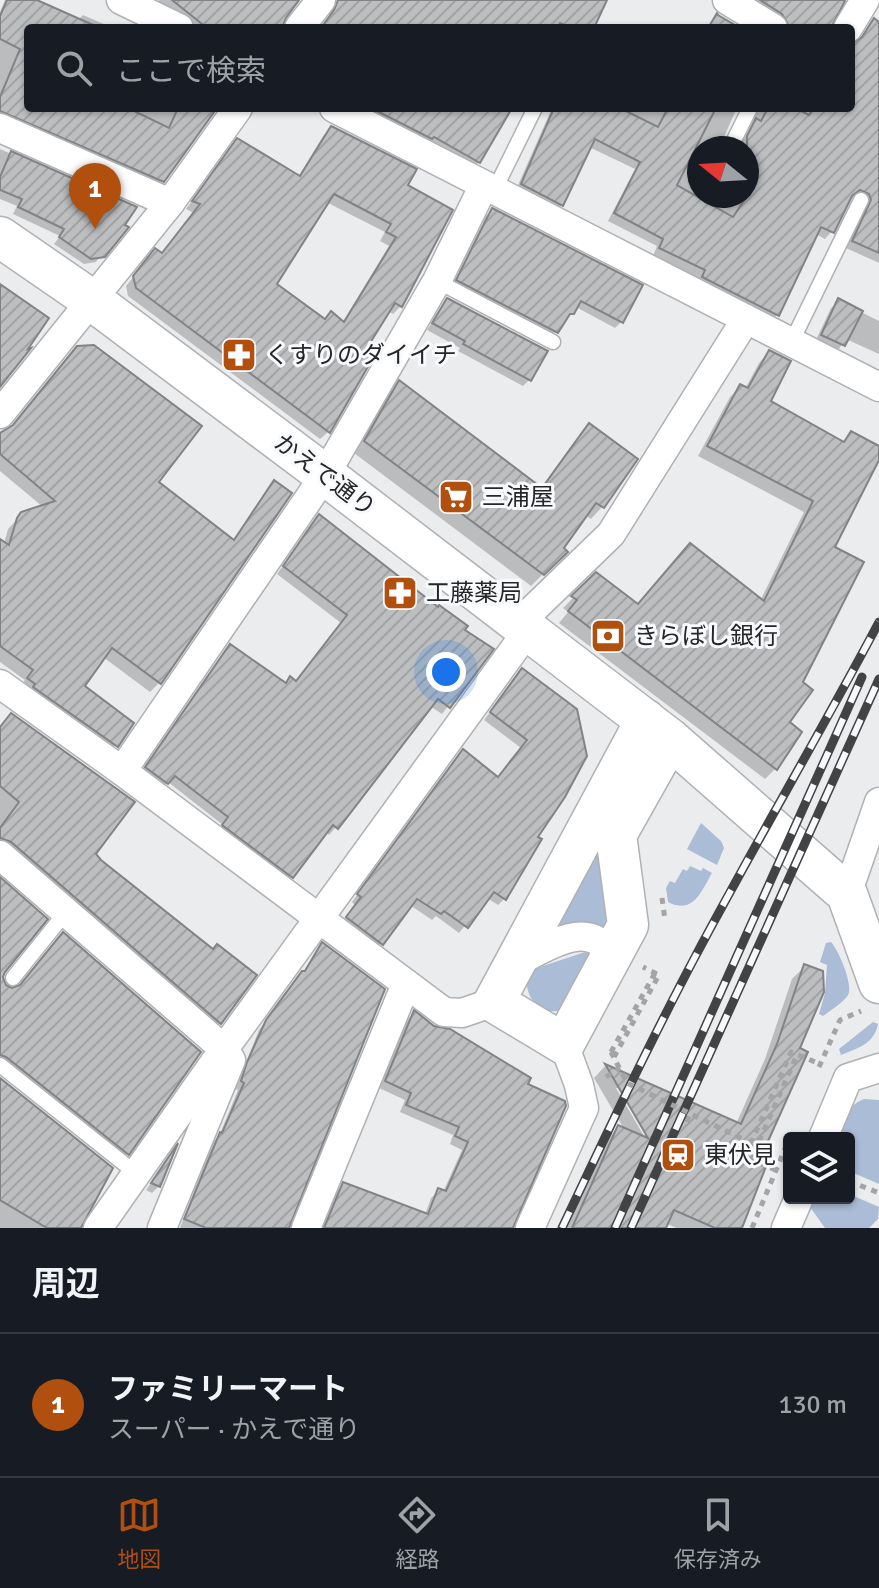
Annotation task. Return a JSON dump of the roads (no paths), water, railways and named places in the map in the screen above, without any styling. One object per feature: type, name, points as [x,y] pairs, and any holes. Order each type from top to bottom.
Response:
[{"type":"street","points":[[302,24],[321,0]]},
{"type":"street","points":[[727,0],[766,24]]},
{"type":"street","points":[[850,24],[865,0]]},
{"type":"street","points":[[131,2],[172,24]]},
{"type":"street","points":[[0,414],[170,203],[235,112]]},
{"type":"street","points":[[342,112],[879,387]]},
{"type":"street","points":[[0,128],[170,203]]},
{"type":"street","points":[[122,771],[325,475],[489,188]]},
{"type":"street","name":"かえで通り","points":[[0,237],[93,301],[524,626],[658,730],[847,894]]},
{"type":"street","points":[[98,1228],[524,626],[611,534],[746,319]]},
{"type":"street","points":[[2,691],[122,771],[444,1012],[452,1014],[494,1002],[658,730]]},
{"type":"street","points":[[564,1044],[634,964],[616,835],[658,730]]},
{"type":"street","points":[[873,996],[847,894],[879,802]]},
{"type":"street","points":[[0,855],[224,1049],[231,1060],[162,1228]]},
{"type":"street","points":[[517,962],[573,937],[586,935],[605,943],[634,964]]},
{"type":"street","points":[[306,1228],[406,984]]},
{"type":"street","points":[[494,1002],[564,1044],[584,1108],[530,1228]]},
{"type":"street","points":[[826,1132],[848,1078],[879,1068]]},
{"type":"street","points":[[786,1228],[796,1204]]},
{"type":"lane","points":[[489,188],[533,112]]},
{"type":"lane","points":[[736,136],[748,112]]},
{"type":"lane","points":[[792,341],[861,200]]},
{"type":"lane","points":[[437,281],[553,342]]},
{"type":"lane","points":[[13,978],[66,912]]},
{"type":"lane","points":[[0,1065],[137,1174]]},
{"type":"railway","points":[[562,1228],[695,957],[879,622]]},
{"type":"railway","points":[[615,1228],[862,677]]},
{"type":"railway","points":[[631,1228],[879,679]]},
{"type":"place","name":"ファミリーマート","points":[[95,229]]},
{"type":"place","name":"くすりのダイイチ","points":[[239,355]]},
{"type":"place","name":"三浦屋","points":[[456,497]]},
{"type":"place","name":"工藤薬局","points":[[400,593]]},
{"type":"place","name":"きらぼし銀行","points":[[608,636]]},
{"type":"place","name":"東伏見","points":[[678,1155]]}]
